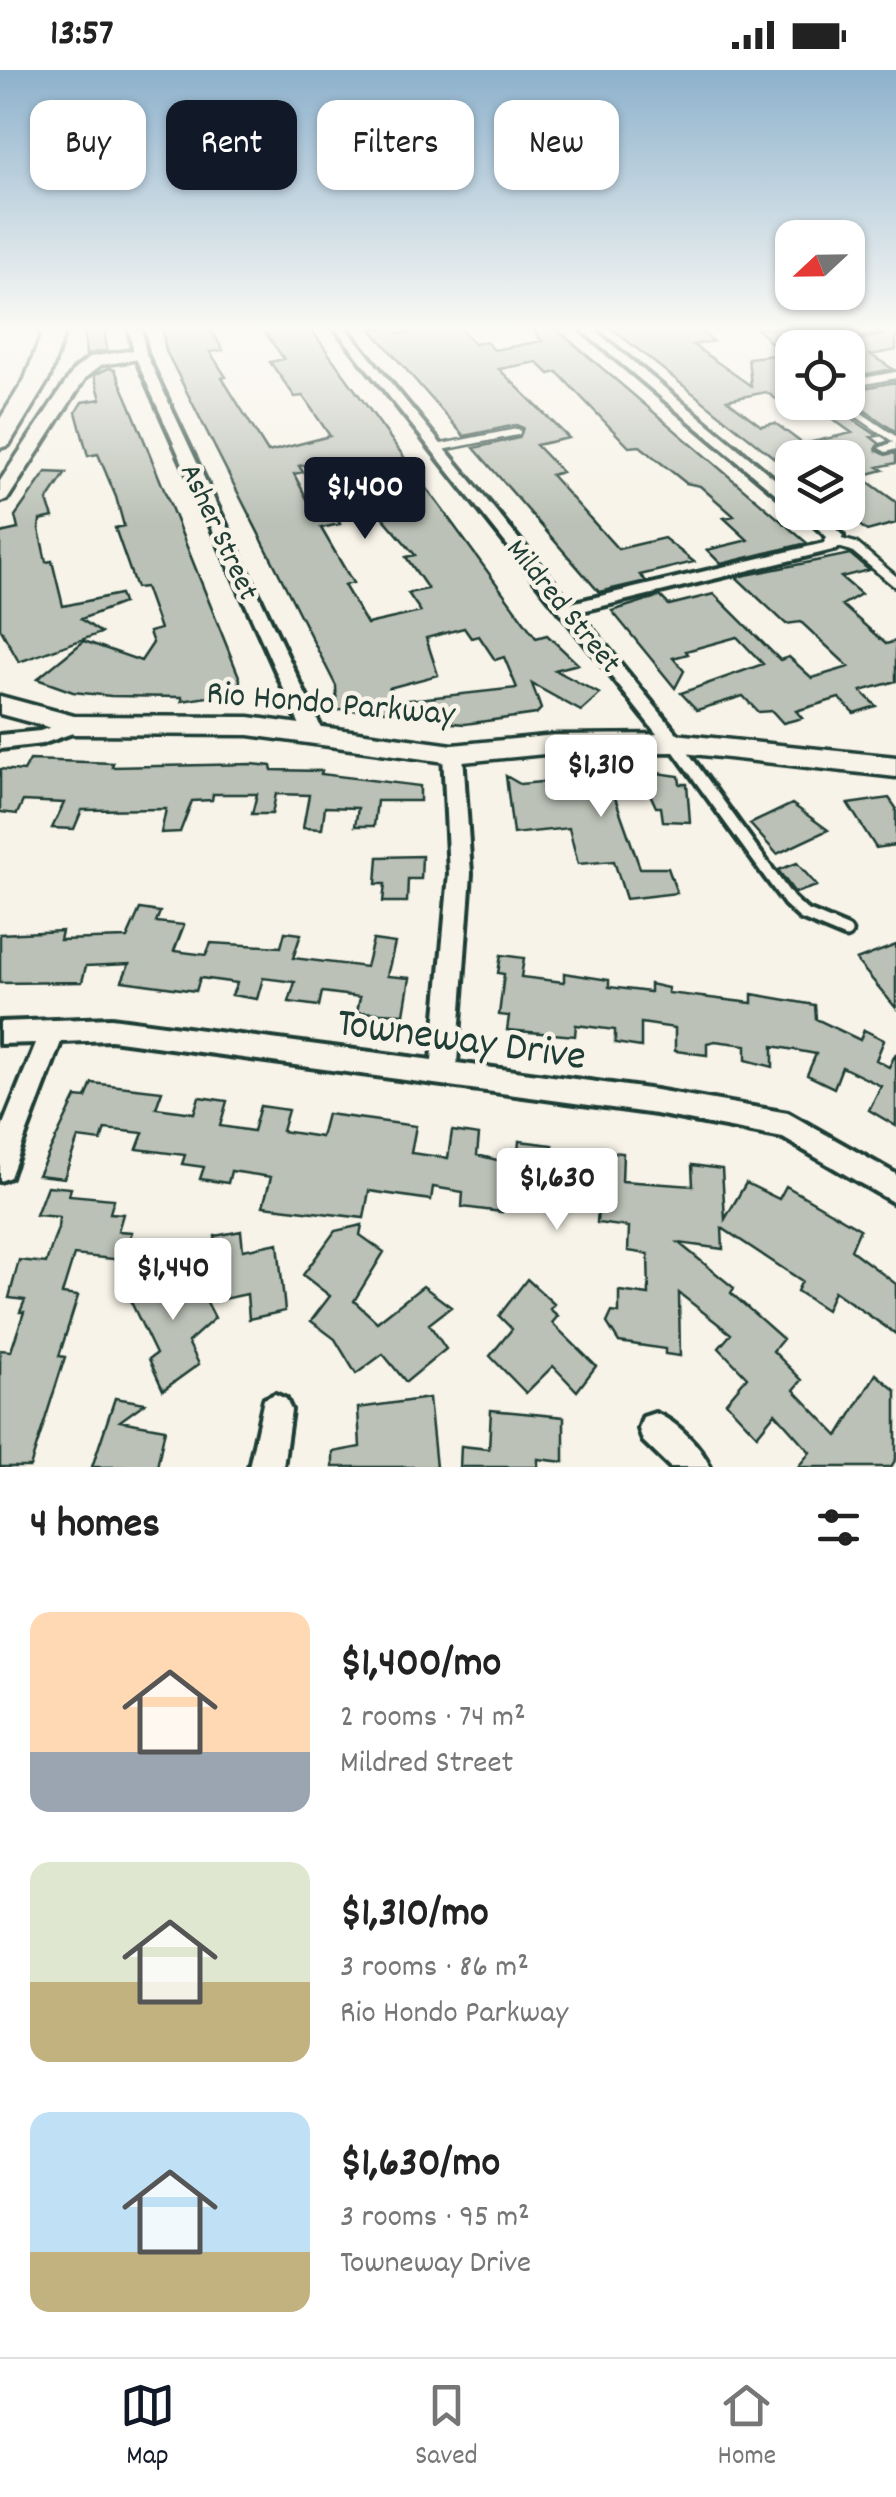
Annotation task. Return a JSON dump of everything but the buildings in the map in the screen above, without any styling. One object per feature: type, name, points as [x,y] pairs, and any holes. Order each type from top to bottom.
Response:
[{"type":"highway","points":[[0,440],[28,393]]},
{"type":"street","points":[[0,496],[67,393]]},
{"type":"street","name":"Asher Street","points":[[158,393],[313,732]]},
{"type":"street","name":"Mildred Street","points":[[393,393],[675,743]]},
{"type":"street","points":[[663,393],[775,486]]},
{"type":"street","points":[[569,609],[809,554],[836,542],[828,530]]},
{"type":"street","name":"Rio Hondo Parkway","points":[[0,705],[74,726],[248,726],[452,754],[555,744],[675,743],[891,761]]},
{"type":"street","points":[[0,742],[42,738],[74,726]]},
{"type":"street","points":[[443,1074],[461,918],[460,807],[452,754]]},
{"type":"street","name":"Towneway Drive","points":[[0,1033],[110,1028],[656,1102],[788,1126],[896,1190]]},
{"type":"street","points":[[0,1167],[53,1031]]},
{"type":"street","points":[[266,1467],[275,1410]]},
{"type":"street","points":[[655,1429],[693,1467]]},
{"type":"lane","points":[[863,420],[893,444]]},
{"type":"lane","points":[[437,448],[517,432]]},
{"type":"lane","points":[[836,542],[854,547],[896,582]]},
{"type":"lane","points":[[675,743],[789,900],[803,914],[846,932]]}]
